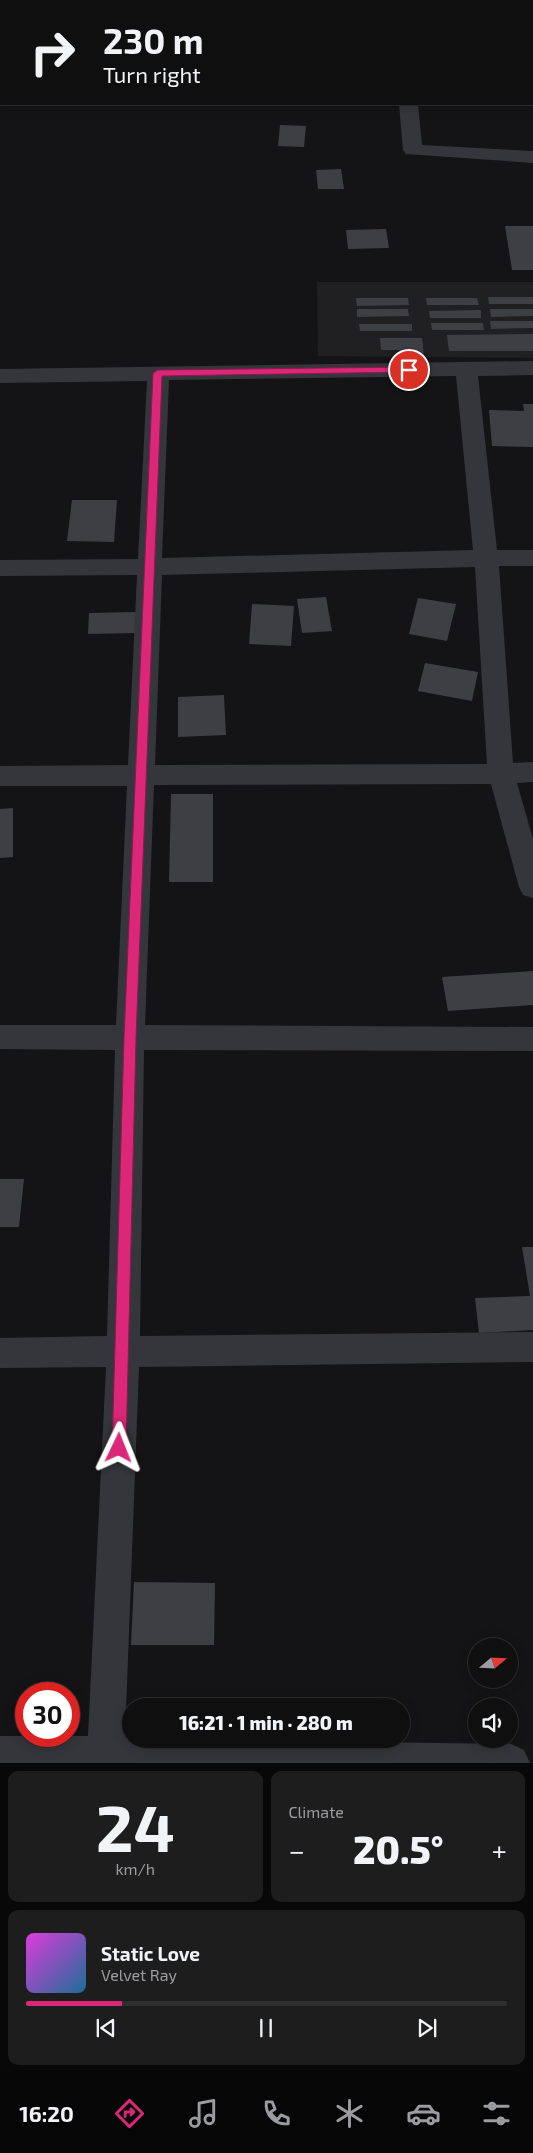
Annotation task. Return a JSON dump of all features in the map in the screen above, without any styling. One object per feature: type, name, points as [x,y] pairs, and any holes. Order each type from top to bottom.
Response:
[{"type":"street","points":[[408,105],[413,150],[533,157]]},
{"type":"street","points":[[0,376],[533,368]]},
{"type":"street","points":[[466,369],[486,558],[501,774],[533,886]]},
{"type":"street","points":[[106,1759],[123,1352],[130,1038],[158,373]]},
{"type":"street","points":[[0,568],[149,567],[533,558]]},
{"type":"street","points":[[0,776],[141,777],[501,774],[533,772]]},
{"type":"street","points":[[0,1037],[533,1039]]},
{"type":"street","points":[[0,1354],[533,1347]]},
{"type":"street","points":[[0,1755],[106,1759],[511,1763]]},
{"type":"shaded area","points":[[317,282],[533,282],[533,358],[318,356]]},
{"type":"building","points":[[280,125],[306,126],[304,147],[278,146]]},
{"type":"building","points":[[341,169],[344,189],[318,189],[316,170]]},
{"type":"building","points":[[505,226],[533,226],[533,270],[512,270]]},
{"type":"building","points":[[386,229],[389,248],[348,249],[346,230]]},
{"type":"building","points":[[488,297],[533,297],[533,304],[489,304]]},
{"type":"building","points":[[356,298],[408,298],[409,305],[357,306]]},
{"type":"building","points":[[426,298],[477,298],[479,305],[427,305]]},
{"type":"building","points":[[357,309],[408,309],[409,316],[357,317]]},
{"type":"building","points":[[490,309],[533,309],[533,316],[491,317]]},
{"type":"building","points":[[481,310],[481,318],[430,318],[429,311]]},
{"type":"building","points":[[490,321],[533,321],[533,328],[491,329]]},
{"type":"building","points":[[431,323],[483,323],[484,330],[432,330]]},
{"type":"building","points":[[359,324],[412,324],[412,331],[360,331]]},
{"type":"building","points":[[533,334],[533,351],[449,351],[447,335]]},
{"type":"building","points":[[380,338],[422,338],[424,356],[411,355],[411,350],[381,350]]},
{"type":"building","points":[[523,404],[533,404],[533,447],[492,446],[489,410],[524,411]]},
{"type":"building","points":[[72,500],[117,500],[114,542],[67,541]]},
{"type":"building","points":[[326,597],[332,631],[302,633],[297,599]]},
{"type":"building","points":[[418,598],[456,604],[447,641],[409,634]]},
{"type":"building","points":[[252,604],[294,606],[291,646],[249,644]]},
{"type":"building","points":[[136,612],[136,633],[88,634],[89,613]]},
{"type":"building","points":[[425,663],[478,672],[472,701],[418,691]]},
{"type":"building","points":[[224,695],[226,735],[178,737],[178,697]]},
{"type":"building","points":[[171,794],[213,794],[213,882],[169,882]]},
{"type":"building","points":[[13,808],[13,857],[0,858],[0,809]]},
{"type":"building","points":[[533,971],[533,1005],[448,1011],[442,977]]},
{"type":"building","points":[[0,1179],[24,1179],[19,1227],[0,1227]]},
{"type":"building","points":[[522,1247],[533,1247],[533,1330],[479,1333],[475,1298],[530,1296]]},
{"type":"building","points":[[134,1582],[215,1583],[214,1645],[131,1645]]},
{"type":"route","points":[[119,1448],[130,1038],[158,373],[409,370]]}]
